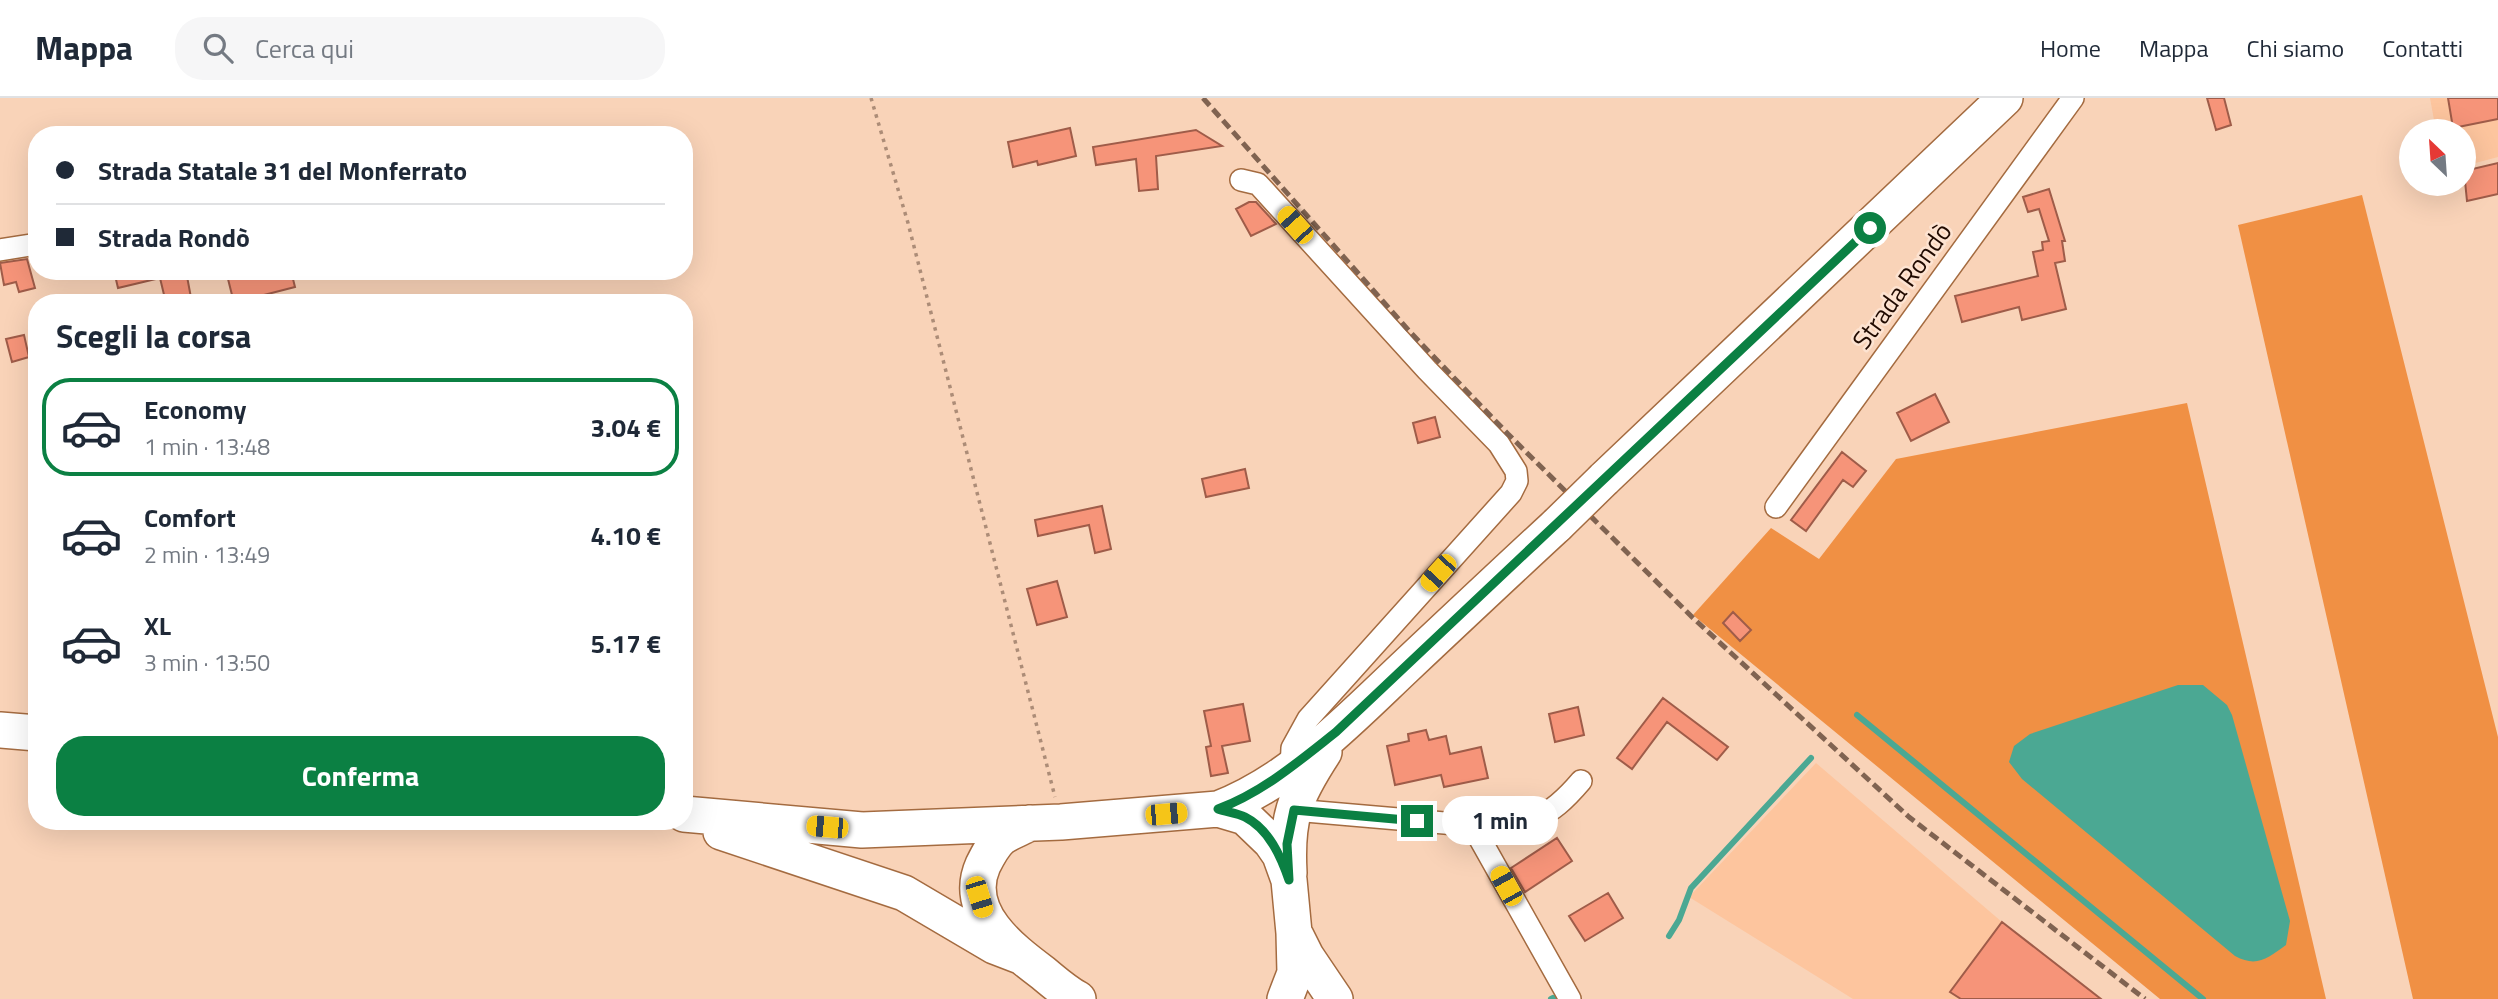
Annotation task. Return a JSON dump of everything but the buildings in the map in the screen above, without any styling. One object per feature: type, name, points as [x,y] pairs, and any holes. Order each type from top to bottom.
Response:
[{"type":"main road","points":[[1285,999],[1295,973],[1287,844],[1294,792],[1336,732],[2006,98]]},
{"type":"main road","points":[[0,730],[28,732]]},
{"type":"main road","points":[[693,815],[862,830],[1046,823],[1218,809],[1243,800],[1294,792]]},
{"type":"main road","points":[[1218,809],[1245,817],[1259,828],[1280,855],[1289,880]]},
{"type":"main road","points":[[693,823],[904,893],[994,946],[1020,956]]},
{"type":"main road","points":[[1046,823],[1000,839],[989,852],[980,872],[979,897],[984,915],[998,934],[1020,956],[1078,999]]},
{"type":"main road","points":[[1294,933],[1335,999]]},
{"type":"street","name":"Strada Rondò","points":[[1776,507],[2073,98]]},
{"type":"street","points":[[1241,180],[1258,184],[1427,370],[1499,444],[1516,471],[1517,481],[1511,493],[1308,719],[1292,748],[1294,792],[1479,826],[1524,823],[1541,817],[1567,798],[1581,781]]},
{"type":"street","points":[[0,250],[28,245]]},
{"type":"street","points":[[1479,826],[1480,839],[1570,999]]},
{"type":"path","points":[[871,98],[908,223],[1046,823]]},
{"type":"shaded area","points":[[2430,98],[2498,98],[2498,157],[2476,163],[2476,119],[2434,119]]},
{"type":"shaded area","points":[[2362,195],[2498,737],[2498,999],[2413,999],[2238,225]]},
{"type":"shaded area","points":[[2187,403],[2326,999],[2160,999],[1693,615],[1771,528],[1819,559],[1896,459]]},
{"type":"shaded area","points":[[1816,763],[2002,922],[2101,999],[1853,999],[1689,897]]},
{"type":"water","points":[[2178,685],[2203,685],[2227,705],[2232,715],[2290,921],[2286,945],[2262,960],[2243,960],[2235,956],[2022,779],[2009,762],[2014,746],[2030,734]]},
{"type":"waterway","points":[[1857,715],[2203,999]]},
{"type":"waterway","points":[[1669,936],[1679,920],[1691,888],[1811,758]]},
{"type":"railway","points":[[1203,98],[1411,333],[1692,617],[1909,817],[2145,999]]},
{"type":"route","points":[[1417,821],[1294,810],[1287,844],[1289,880],[1280,855],[1259,828],[1245,817],[1218,809],[1243,800],[1263,788],[1336,732],[1870,228]]}]
